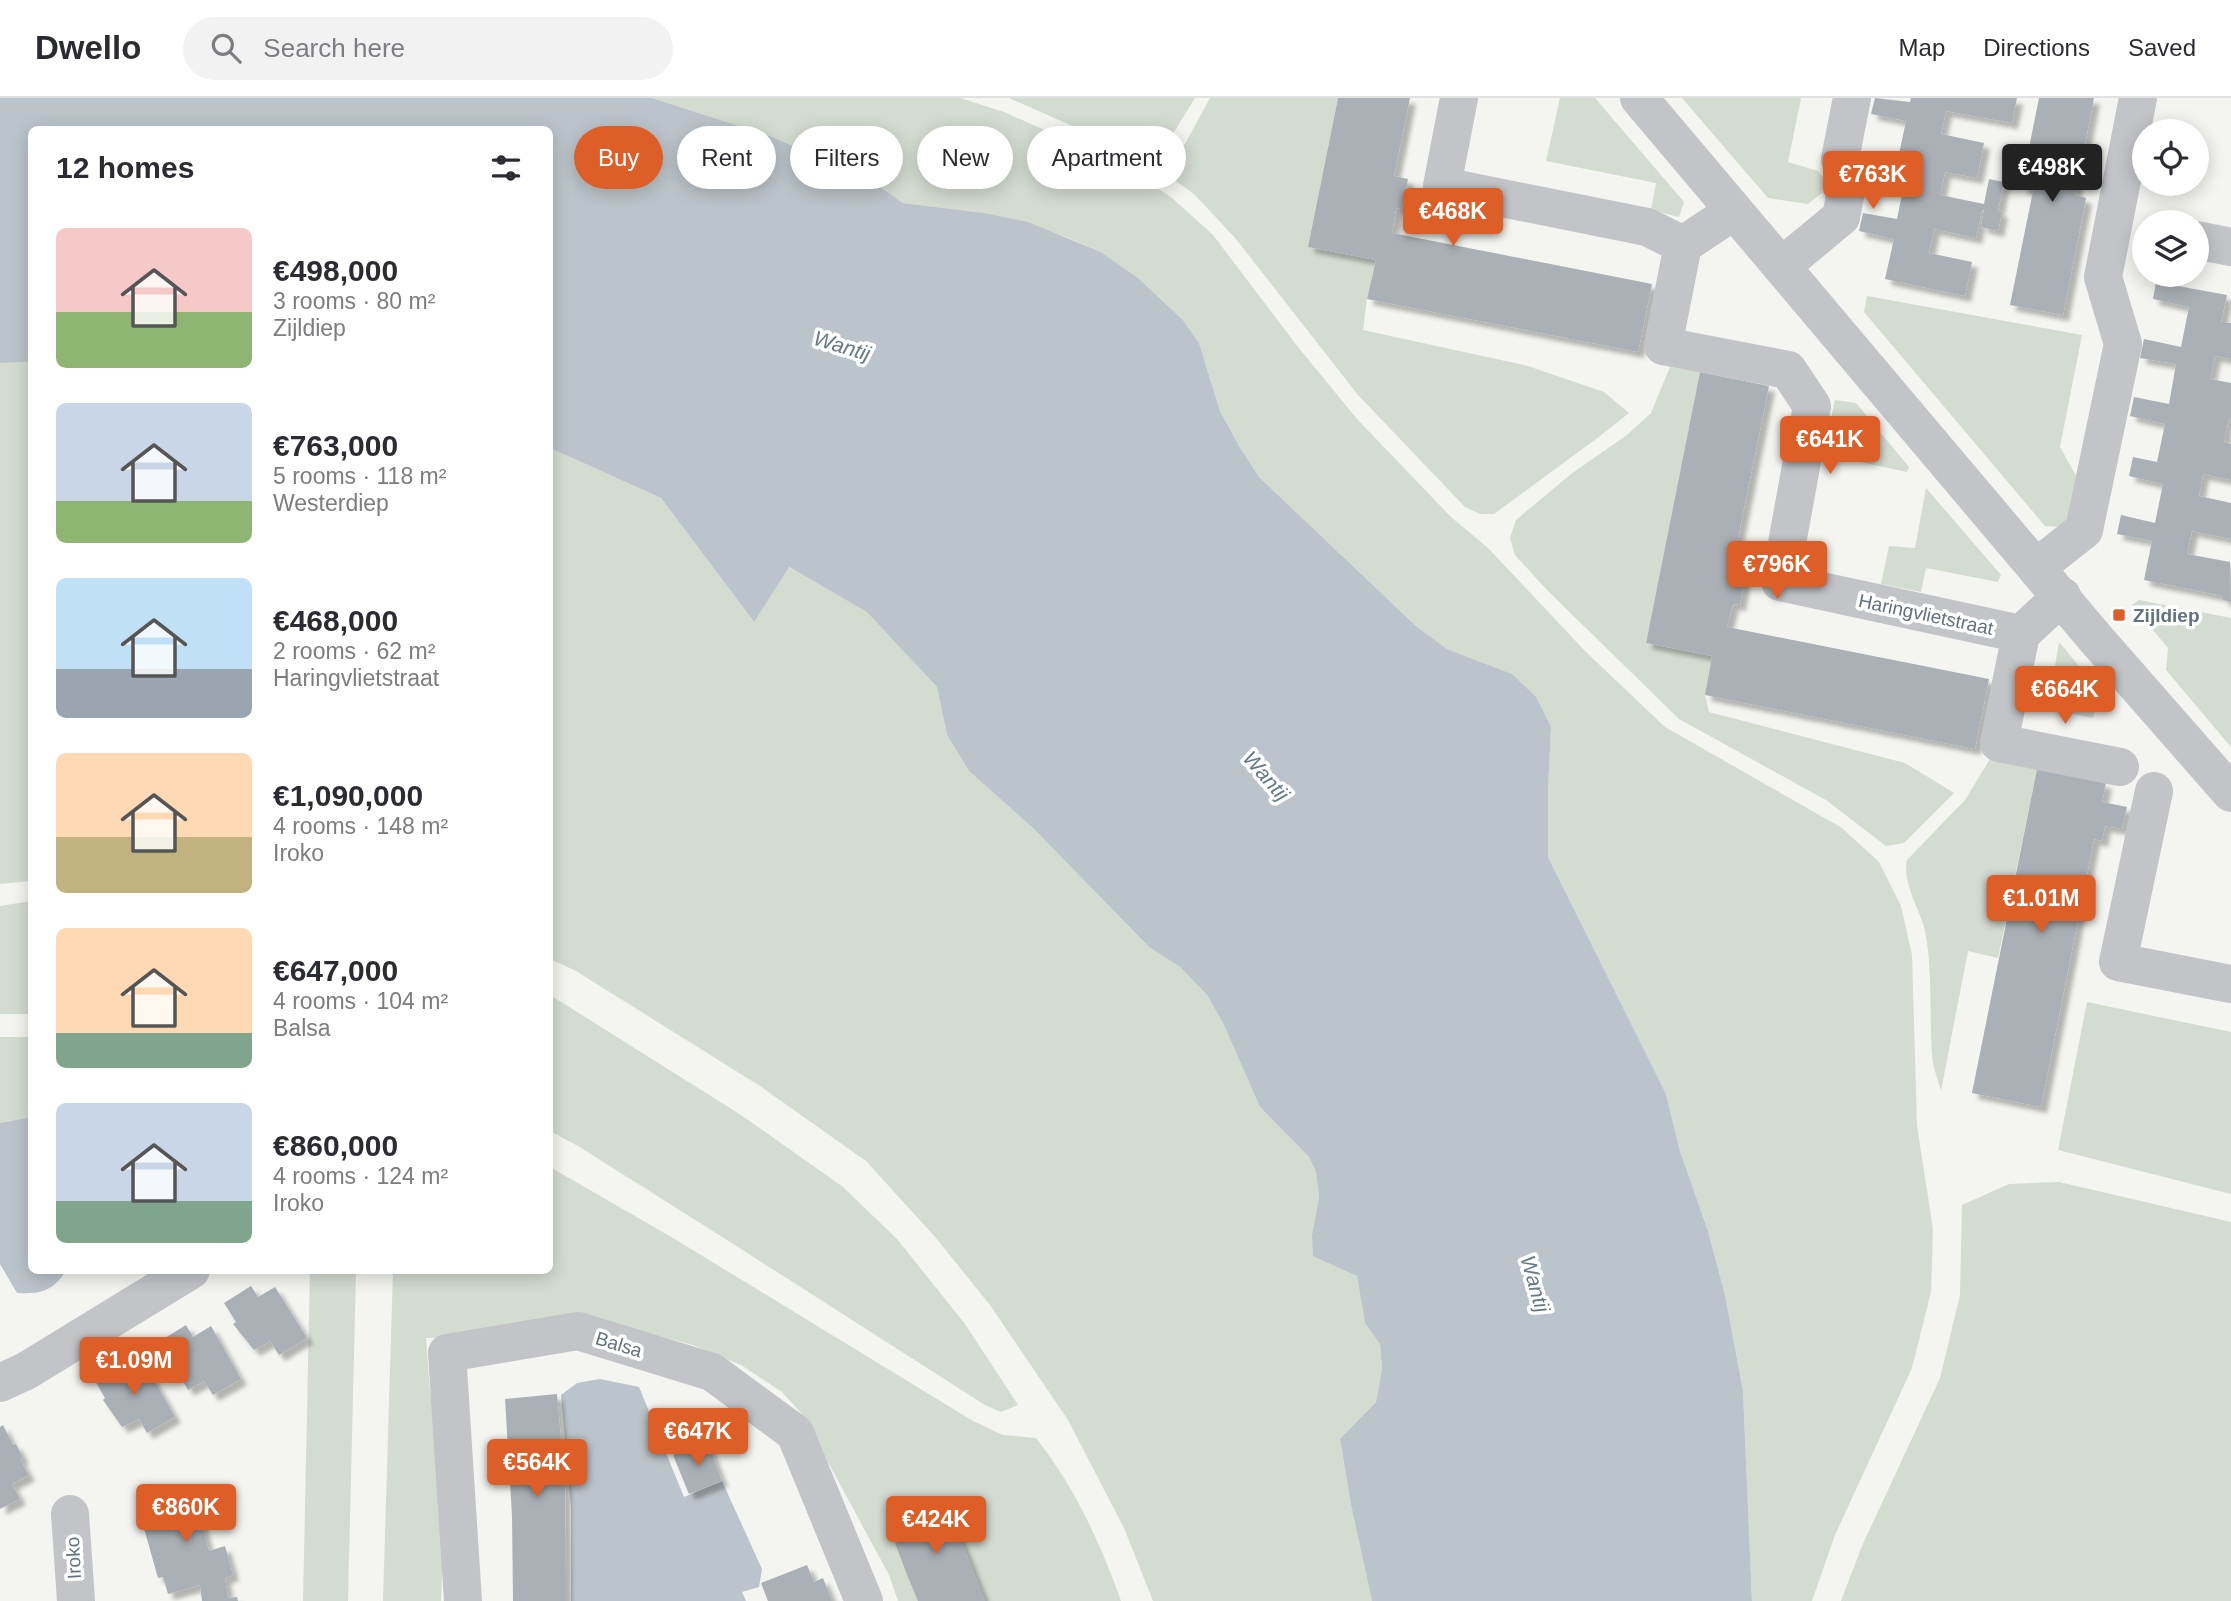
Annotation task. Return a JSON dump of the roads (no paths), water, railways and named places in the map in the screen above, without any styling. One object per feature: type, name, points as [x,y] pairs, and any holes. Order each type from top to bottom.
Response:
[{"type":"street","points":[[1459,98],[1442,186],[1647,228],[1683,245],[1734,211]]},
{"type":"street","points":[[1639,98],[2231,793]]},
{"type":"street","points":[[1782,266],[1841,217],[1848,180],[1840,159],[1852,98]]},
{"type":"street","points":[[2037,567],[2084,530],[2123,344],[2103,277],[2129,227],[2138,98]]},
{"type":"street","points":[[2209,243],[2231,247]]},
{"type":"street","name":"Haringvlietstraat","points":[[1683,245],[1663,346],[1788,370],[1812,405],[1780,582],[2021,634]]},
{"type":"street","name":"Haringvlietstraat","points":[[2062,596],[2021,634],[1999,743],[2120,767]]},
{"type":"street","points":[[2154,792],[2118,962],[2231,984]]},
{"type":"street","points":[[0,1383],[26,1371],[184,1274]]},
{"type":"street","name":"Balsa","points":[[463,1601],[447,1353],[578,1331],[712,1372],[795,1433],[864,1601]]},
{"type":"street","name":"Iroko","points":[[71,1514],[76,1601]]},
{"type":"water","name":"Wantij","points":[[0,98],[652,98],[739,126],[677,126],[677,189],[776,189],[776,139],[790,145],[790,189],[883,189],[903,203],[984,213],[1028,222],[1101,252],[1138,278],[1183,320],[1199,343],[1220,411],[1259,477],[1417,627],[1447,649],[1512,674],[1536,697],[1551,727],[1548,857],[1666,1094],[1680,1151],[1708,1231],[1725,1295],[1743,1391],[1752,1601],[1372,1601],[1340,1439],[1376,1402],[1382,1369],[1380,1344],[1365,1323],[1357,1276],[1313,1256],[1312,1235],[1319,1197],[1316,1172],[1309,1157],[1260,1107],[1223,1023],[1207,995],[1180,967],[1149,947],[1034,829],[969,771],[947,735],[937,687],[867,612],[789,567],[754,622],[661,498],[553,449],[553,126],[28,126],[28,362],[0,363]]},
{"type":"water","points":[[28,1118],[28,1274],[63,1274],[54,1285],[43,1291],[17,1293],[0,1264],[0,1123]]},
{"type":"water","points":[[600,1379],[639,1387],[684,1497],[722,1481],[762,1569],[759,1587],[742,1592],[746,1601],[571,1601],[571,1508],[561,1395],[577,1383]]},
{"type":"place","name":"Zijldiep","points":[[2119,615]]}]
